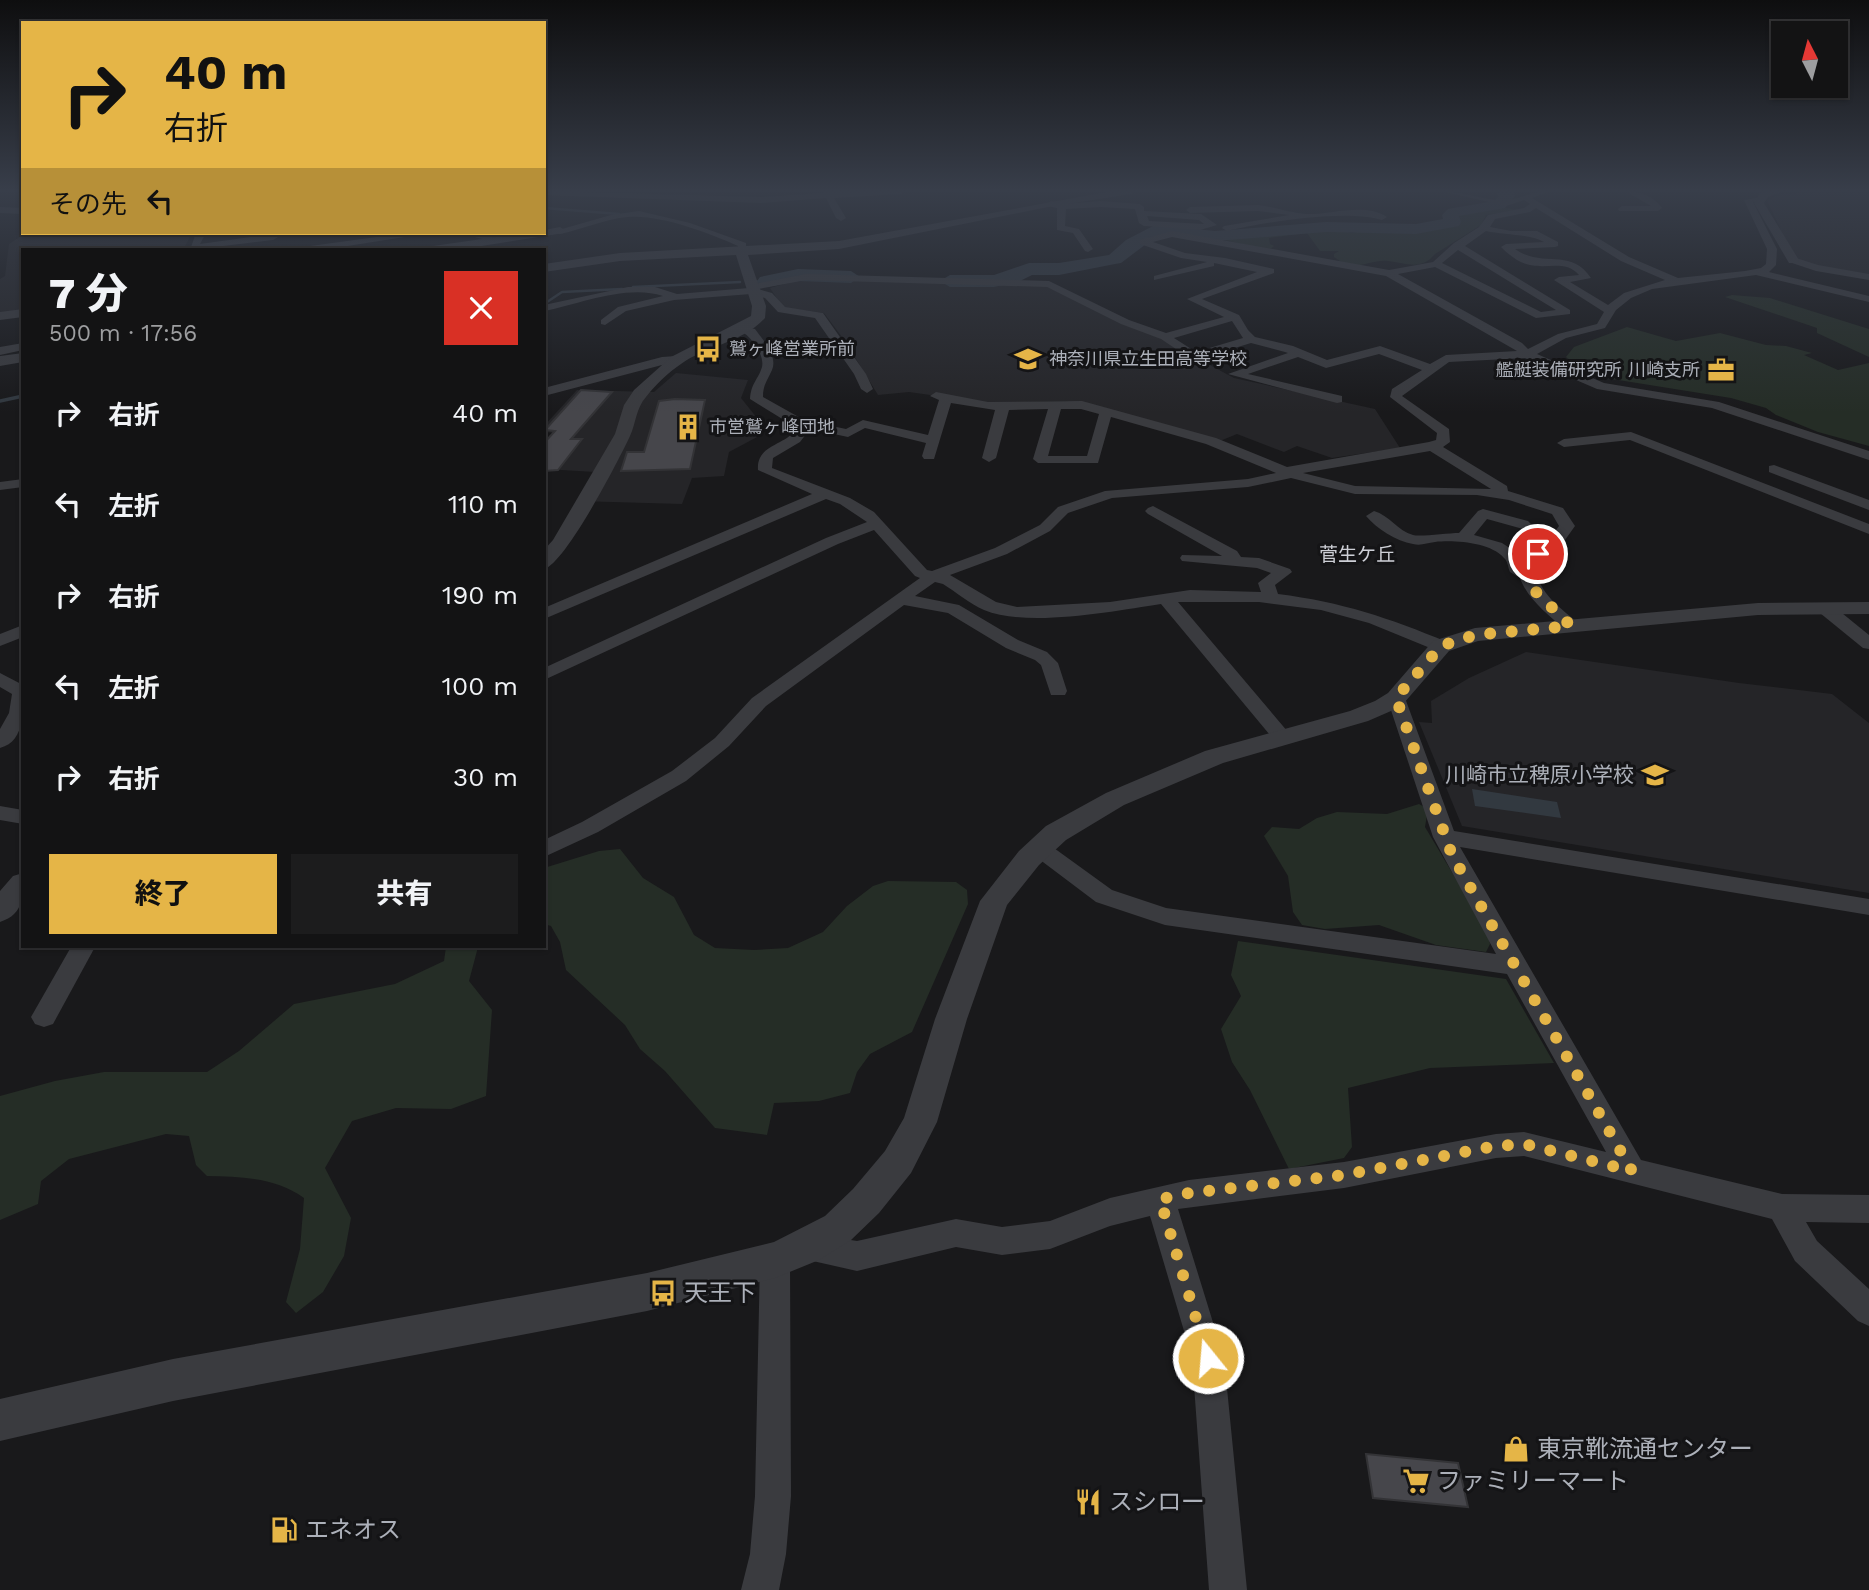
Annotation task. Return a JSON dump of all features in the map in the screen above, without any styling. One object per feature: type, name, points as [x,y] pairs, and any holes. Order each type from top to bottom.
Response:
[{"type":"street","points":[[546,561],[561,543],[623,434],[635,399],[676,360],[756,321],[760,314],[746,265]]},
{"type":"street","points":[[1158,278],[1201,265]]},
{"type":"street","points":[[1239,265],[1267,272]]},
{"type":"street","points":[[1286,265],[1192,299],[1236,317],[1243,332],[1251,339],[1326,364],[1380,350],[1429,368]]},
{"type":"street","points":[[1341,265],[1389,273],[1430,265]]},
{"type":"street","points":[[1438,265],[1540,316],[1566,312],[1490,265]]},
{"type":"street","points":[[1573,265],[1582,270],[1586,278],[1559,280],[1610,311]]},
{"type":"street","points":[[1640,265],[1679,282]]},
{"type":"street","points":[[546,848],[590,827],[679,776],[722,742],[759,702],[930,577],[1001,551],[1045,528],[1063,510],[1110,494],[1248,483],[1289,472],[1432,446],[1443,442],[1444,432],[1396,397],[1396,393],[1429,368],[1452,358],[1494,358],[1527,354],[1562,336],[1601,326],[1610,311],[1623,298],[1643,288],[1758,273],[1764,271],[1767,265]]},
{"type":"street","points":[[1808,265],[1869,277]]},
{"type":"street","points":[[1389,273],[1413,289],[1518,345],[1527,354],[1601,386],[1714,405],[1869,456]]},
{"type":"street","points":[[1758,273],[1869,299]]},
{"type":"street","points":[[1174,274],[1218,290]]},
{"type":"street","points":[[605,322],[622,309],[676,297],[806,277],[1049,284],[1125,322],[1165,337],[1195,356],[1251,339]]},
{"type":"street","points":[[753,287],[768,295],[782,310],[819,315],[867,388]]},
{"type":"street","points":[[546,308],[628,290],[655,290],[676,297]]},
{"type":"street","points":[[0,316],[21,313]]},
{"type":"street","points":[[1165,337],[1236,317]]},
{"type":"street","points":[[743,328],[751,331],[767,356],[768,368],[757,385],[756,399],[800,423],[848,433],[863,424],[933,440]]},
{"type":"street","points":[[0,351],[21,346]]},
{"type":"street","points":[[1299,353],[1234,374],[1337,399]]},
{"type":"street","points":[[0,361],[21,357]]},
{"type":"street","points":[[546,391],[662,361],[676,360]]},
{"type":"street","points":[[929,456],[941,397],[1003,406],[1082,405],[1211,441],[1289,472],[1354,490],[1478,491],[1511,496],[1558,511],[1567,526],[1559,537],[1527,560],[1526,574],[1528,584],[1536,594],[1571,626]]},
{"type":"street","points":[[1056,404],[1040,459],[1043,460],[1093,460],[1107,412]]},
{"type":"street","points":[[989,458],[1003,406]]},
{"type":"street","points":[[800,423],[804,427],[802,434],[767,455],[763,468],[824,495],[845,501],[869,515],[921,573],[949,580],[990,606],[1017,612],[1110,607],[1191,595],[1271,598],[1322,605],[1375,619],[1441,646]]},
{"type":"street","points":[[1564,443],[1631,436],[1869,529]]},
{"type":"street","points":[[1432,446],[1511,496]]},
{"type":"street","points":[[1774,469],[1869,505]]},
{"type":"street","points":[[0,486],[21,482]]},
{"type":"street","points":[[546,613],[824,495]]},
{"type":"street","points":[[1153,511],[1231,554],[1236,562]]},
{"type":"street","points":[[1465,536],[1483,514],[1523,524]]},
{"type":"street","points":[[1374,516],[1398,532],[1420,541],[1435,537],[1452,539],[1465,536],[1506,550],[1514,557],[1516,569],[1526,574]]},
{"type":"street","points":[[546,674],[832,541],[876,524]]},
{"type":"street","points":[[1188,558],[1259,563],[1284,572],[1266,583],[1271,598]]},
{"type":"street","points":[[902,599],[953,609],[1012,644],[1041,656],[1049,663],[1058,691]]},
{"type":"street","points":[[1166,599],[1281,736]]},
{"type":"street","points":[[0,1420],[173,1380],[647,1292],[790,1254],[838,1228],[866,1201],[898,1162],[920,1122],[951,1019],[994,901],[1039,848],[1082,816],[1140,787],[1214,757],[1359,716],[1396,698],[1441,646],[1475,635],[1758,609],[1869,608]]},
{"type":"street","points":[[1826,609],[1869,644]]},
{"type":"street","points":[[0,641],[21,632]]},
{"type":"street","points":[[0,679],[21,691]]},
{"type":"street","points":[[1396,698],[1444,837],[1632,1171]]},
{"type":"street","points":[[0,741],[21,718]]},
{"type":"street","points":[[0,813],[21,817]]},
{"type":"street","points":[[1444,837],[1869,907]]},
{"type":"street","points":[[1039,848],[1104,896],[1165,916],[1515,966]]},
{"type":"street","points":[[44,1017],[82,948]]},
{"type":"street","points":[[790,1254],[857,1256],[956,1233],[1002,1241],[1050,1236],[1110,1212],[1189,1193],[1344,1175],[1496,1146],[1524,1144],[1782,1208],[1869,1209]]},
{"type":"street","points":[[1160,1199],[1208,1358],[1228,1590]]},
{"type":"street","points":[[1782,1208],[1806,1251],[1869,1310]]},
{"type":"street","points":[[760,1590],[768,1554],[790,1254]]},
{"type":"shaded area","points":[[6,265],[21,265],[21,310],[0,314],[0,279],[5,276]]},
{"type":"shaded area","points":[[1813,265],[1869,265],[1869,275]]},
{"type":"shaded area","name":"神奈川県立生田高等学校","points":[[802,279],[1045,286],[1152,334],[1234,378],[1375,409],[1400,448],[1332,458],[1297,446],[1284,452],[1237,434],[1220,441],[1093,405],[1066,401],[987,403],[909,392],[878,395],[845,341],[824,313],[782,306],[770,288]]},
{"type":"shaded area","points":[[1732,295],[1770,298],[1869,329],[1869,357],[1817,333],[1817,328],[1725,297]]},
{"type":"shaded area","points":[[1627,327],[1676,341],[1720,333],[1766,345],[1786,346],[1812,353],[1804,355],[1838,370],[1869,363],[1869,446],[1818,432],[1776,415],[1766,408],[1731,398],[1606,378],[1576,365],[1566,357],[1574,347]]},
{"type":"shaded area","points":[[676,373],[748,380],[741,398],[761,423],[759,436],[729,452],[724,476],[692,478],[682,504],[577,501],[595,472],[546,469],[556,433],[546,432],[546,424],[577,390],[654,392]]},
{"type":"shaded area","name":"川崎市立稗原小学校","points":[[1526,652],[1832,694],[1869,723],[1869,893],[1462,826],[1419,722],[1432,723],[1431,701],[1469,678]]},
{"type":"shaded area","points":[[1472,789],[1557,802],[1561,818],[1475,806]]},
{"type":"shaded area","points":[[1419,804],[1428,809],[1425,827],[1488,933],[1490,944],[1486,952],[1436,945],[1379,925],[1325,929],[1302,925],[1293,912],[1288,876],[1264,836],[1272,827],[1299,829],[1317,818],[1337,812],[1387,814]]},
{"type":"shaded area","points":[[620,849],[643,878],[674,897],[694,935],[715,948],[788,948],[823,932],[847,906],[873,886],[888,881],[956,882],[967,890],[968,904],[912,1032],[870,1054],[857,1072],[850,1093],[819,1101],[774,1103],[767,1135],[715,1128],[665,1071],[640,1049],[625,1025],[566,970],[560,942],[551,926],[546,925],[546,867],[599,851]]},
{"type":"shaded area","points":[[1238,941],[1506,979],[1554,1063],[1430,1068],[1348,1088],[1352,1147],[1344,1158],[1289,1169],[1250,1090],[1232,1062],[1221,1029],[1241,996],[1231,975]]},
{"type":"shaded area","points":[[446,948],[478,948],[469,981],[492,1010],[486,1096],[451,1109],[396,1108],[352,1121],[325,1168],[351,1218],[344,1256],[323,1292],[296,1313],[286,1302],[300,1249],[304,1198],[270,1182],[207,1176],[196,1165],[189,1136],[166,1134],[69,1159],[41,1181],[38,1204],[0,1220],[0,1096],[55,1081],[104,1072],[207,1072],[239,1051],[294,1004],[395,984],[444,961]]},
{"type":"building","points":[[581,390],[612,392],[571,439],[582,439],[558,470],[546,471],[546,441],[555,431],[546,429]]},
{"type":"building","name":"市営鷲ヶ峰団地","points":[[705,400],[690,469],[621,471],[627,452],[644,452],[659,401]]},
{"type":"building","name":"ファミリーマート","points":[[1366,1454],[1458,1463],[1468,1507],[1373,1498]]},
{"type":"waterway","points":[[950,281],[994,281],[1013,277],[1029,269],[1059,269],[1080,265]]},
{"type":"waterway","points":[[767,281],[798,275],[851,277]]},
{"type":"waterway","points":[[755,282],[767,281]]},
{"type":"waterway","points":[[633,287],[740,282]]},
{"type":"waterway","points":[[546,303],[562,292],[622,289]]},
{"type":"waterway","points":[[0,401],[21,396]]},
{"type":"place","name":"鷲ヶ峰営業所前","points":[[708,349]]},
{"type":"place","name":"神奈川県立生田高等学校","points":[[1028,359]]},
{"type":"place","name":"艦艇装備研究所 川崎支所","points":[[1721,370]]},
{"type":"place","name":"市営鷲ヶ峰団地","points":[[688,427]]},
{"type":"place","name":"川崎市立稗原小学校","points":[[1655,775]]},
{"type":"place","name":"天王下","points":[[663,1293]]},
{"type":"place","name":"東京靴流通センター","points":[[1516,1449]]},
{"type":"place","name":"ファミリーマート","points":[[1416,1481]]},
{"type":"place","name":"スシロー","points":[[1088,1502]]},
{"type":"place","name":"エネオス","points":[[284,1530]]},
{"type":"district","name":"菅生ケ丘","points":[[1357,554]]},
{"type":"route","points":[[1208,1358],[1160,1199],[1189,1193],[1344,1175],[1496,1146],[1524,1144],[1632,1171],[1452,855],[1396,698],[1441,646],[1458,639],[1571,626],[1528,584],[1527,560],[1538,554]]}]
